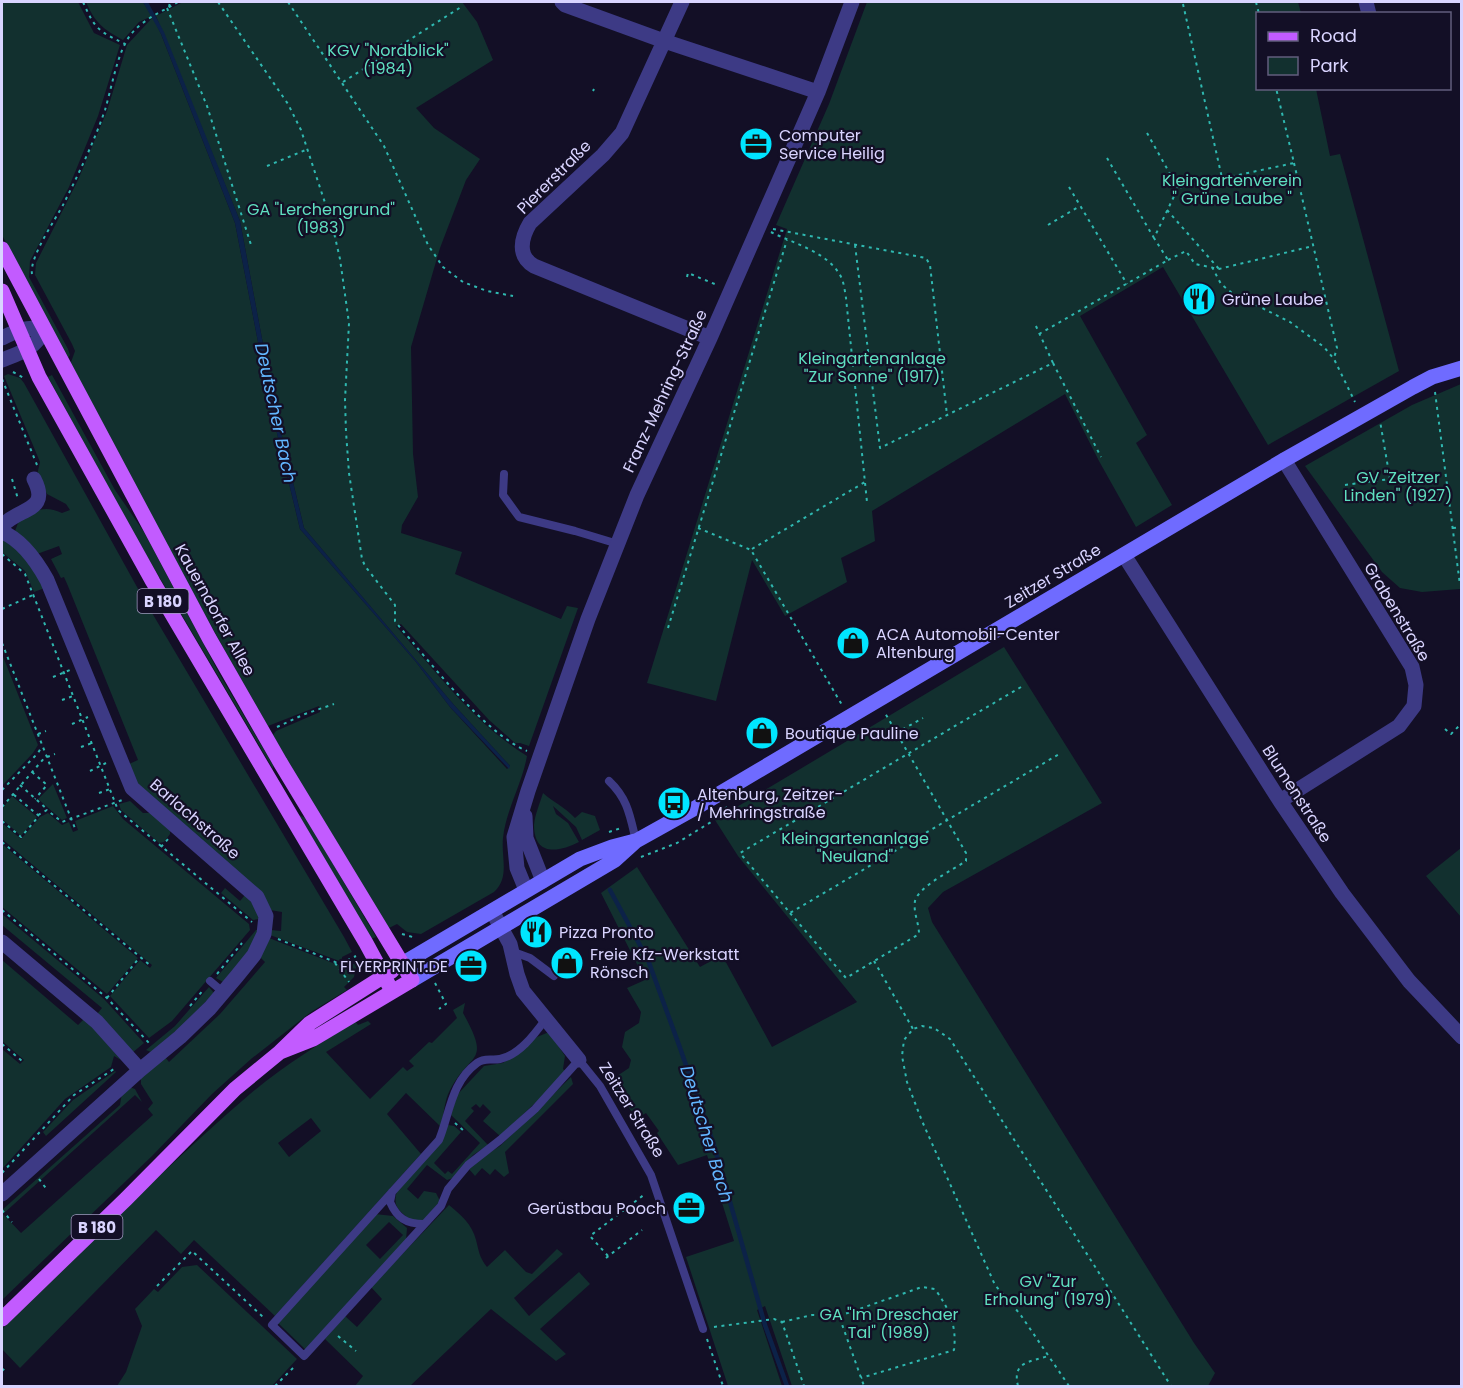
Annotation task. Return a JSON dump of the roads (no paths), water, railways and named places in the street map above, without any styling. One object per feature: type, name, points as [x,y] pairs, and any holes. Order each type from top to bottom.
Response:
[{"type":"main road","name":"Kauerndorfer Allee","points":[[2,249],[208,638],[412,980]]},
{"type":"main road","name":"B 180","points":[[2,291],[39,377],[153,582],[392,991]]},
{"type":"main road","name":"Zeitzer Straße","points":[[280,1052],[313,1039],[551,899],[615,860],[636,841],[1361,415],[1432,377],[1461,368]]},
{"type":"main road","name":"Zeitzer Straße","points":[[2,1319],[235,1089],[280,1052],[310,1023],[402,964],[526,890],[595,853],[636,841]]},
{"type":"main road","name":"Franz-Mehring-Straße","points":[[543,881],[551,899]]},
{"type":"main road","name":"Franz-Mehring-Straße","points":[[526,890],[536,907]]},
{"type":"street","points":[[562,2],[664,41],[818,93]]},
{"type":"street","name":"Piererstraße","points":[[682,2],[622,133],[530,223],[525,232],[522,252],[526,261],[534,266],[710,338]]},
{"type":"street","name":"Franz-Mehring-Straße","points":[[526,890],[517,868],[514,837],[588,619],[642,485],[710,338],[818,93],[852,2]]},
{"type":"street","points":[[2,338],[19,329],[35,327],[44,330],[37,343],[27,350],[2,360]]},
{"type":"street","name":"Grabenstraße","points":[[1280,801],[1399,726],[1414,706],[1416,685],[1412,667],[1284,460]]},
{"type":"street","points":[[2,526],[17,513],[32,507],[39,501],[40,491],[34,479]]},
{"type":"street","name":"Barlachstraße","points":[[2,532],[24,549],[47,580],[132,788],[257,897],[266,916],[264,934],[254,955],[223,992]]},
{"type":"street","name":"Blumenstraße","points":[[1124,555],[1280,801],[1342,893],[1409,981],[1461,1037]]},
{"type":"street","name":"Franz-Mehring-Straße","points":[[525,801],[526,838],[543,881]]},
{"type":"street","name":"Zeitzer Straße","points":[[492,911],[511,951],[523,991],[579,1060]]},
{"type":"street","points":[[2,942],[97,1022],[140,1070]]},
{"type":"street","points":[[2,1194],[180,1037],[223,992]]},
{"type":"lane","points":[[504,474],[503,495],[519,517],[618,544]]},
{"type":"lane","points":[[609,781],[620,792],[636,841]]},
{"type":"lane","points":[[511,951],[530,958],[554,976]]},
{"type":"lane","points":[[210,981],[223,992]]},
{"type":"lane","points":[[545,1020],[533,1037],[514,1052],[500,1059],[486,1059],[478,1062],[451,1098],[446,1123],[439,1140],[272,1325],[304,1356],[441,1206],[448,1189],[468,1165],[534,1109],[579,1060]]},
{"type":"lane","name":"Zeitzer Straße","points":[[579,1060],[600,1086],[651,1174],[703,1329]]},
{"type":"lane","points":[[392,1192],[390,1202],[399,1218],[407,1223],[424,1224]]},
{"type":"water","points":[[143,2],[148,2],[164,32],[240,221],[274,403],[304,528],[454,705],[510,766],[509,769],[450,707],[416,662],[300,529],[270,404],[235,223],[161,34]]},
{"type":"waterway","name":"Deutscher Bach","points":[[610,890],[648,960],[679,1045],[713,1142],[765,1325],[787,1386]]},
{"type":"place","name":"Computer Service Heilig","points":[[756,144]]},
{"type":"place","name":"Grüne Laube","points":[[1199,299]]},
{"type":"place","name":"ACA Automobil-Center Altenburg","points":[[853,643]]},
{"type":"place","name":"Boutique Pauline","points":[[762,733]]},
{"type":"place","name":"Altenburg, Zeitzer- / Mehringstraße","points":[[674,803]]},
{"type":"place","name":"Pizza Pronto","points":[[536,932]]},
{"type":"place","name":"Freie Kfz-Werkstatt Rönsch","points":[[567,963]]},
{"type":"place","name":"FLYERPRINT.DE","points":[[471,966]]},
{"type":"place","name":"Gerüstbau Pooch","points":[[689,1208]]},
{"type":"park label","name":"KGV \"Nordblick\" (1984)","points":[[388,59]]},
{"type":"park label","name":"Kleingartenverein \" Grüne Laube \"","points":[[1232,189]]},
{"type":"park label","name":"GA \"Lerchengrund\" (1983)","points":[[321,218]]},
{"type":"park label","name":"Kleingartenanlage \"Zur Sonne\" (1917)","points":[[872,367]]},
{"type":"park label","name":"GV \"Zeitzer Linden\" (1927)","points":[[1398,486]]},
{"type":"park label","name":"Kleingartenanlage \"Neuland\"","points":[[855,847]]},
{"type":"park label","name":"GV \"Zur Erholung\" (1979)","points":[[1048,1290]]},
{"type":"park label","name":"GA \"Im Dreschaer Tal\" (1989)","points":[[889,1323]]}]
